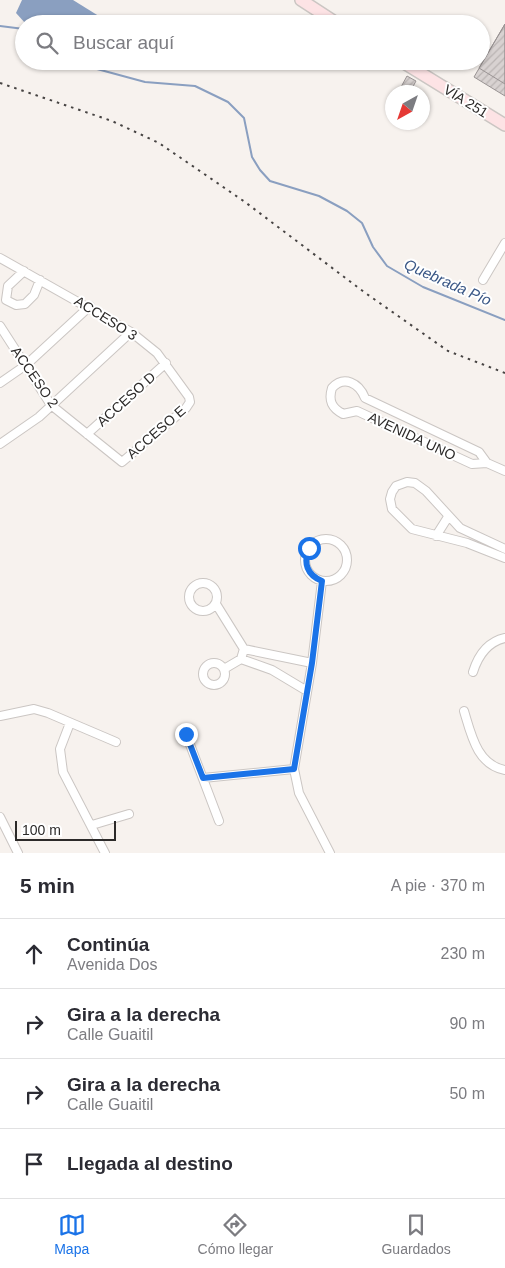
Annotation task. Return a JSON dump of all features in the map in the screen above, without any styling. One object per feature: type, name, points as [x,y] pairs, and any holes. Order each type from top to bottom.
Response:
[{"type":"main road","points":[[301,0],[324,15]]},
{"type":"main road","name":"VÍA 251","points":[[416,70],[505,125]]},
{"type":"street","points":[[483,280],[505,243]]},
{"type":"street","name":"ACCESO 3","points":[[0,258],[90,306],[131,332],[166,363],[190,397],[190,402]]},
{"type":"street","points":[[24,271],[8,286],[3,302],[16,305],[24,304],[34,295],[40,280]]},
{"type":"street","points":[[0,383],[26,365],[90,306]]},
{"type":"street","name":"ACCESO 2","points":[[0,326],[51,405],[122,462]]},
{"type":"street","points":[[0,444],[30,425],[131,332]]},
{"type":"street","name":"ACCESO D","points":[[87,434],[166,363]]},
{"type":"street","name":"AVENIDA UNO","points":[[487,463],[472,464],[357,410],[343,414],[332,405],[330,400],[332,388],[341,382],[355,384],[362,390],[364,398],[478,452],[487,463],[505,471]]},
{"type":"street","name":"ACCESO E","points":[[122,462],[186,408],[190,402]]},
{"type":"street","points":[[505,549],[467,533],[448,517],[426,490],[415,483],[406,482],[396,486],[392,492],[390,499],[392,509],[412,529],[467,543],[505,558]]},
{"type":"street","points":[[436,536],[448,517]]},
{"type":"street","points":[[328,540],[340,545],[345,551],[346,566],[338,578],[322,581],[315,578],[308,570],[306,556],[314,543],[328,540]]},
{"type":"street","points":[[488,551],[492,543]]},
{"type":"street","points":[[322,581],[312,663],[294,769],[299,792],[330,853]]},
{"type":"street","points":[[216,604],[244,649],[312,663]]},
{"type":"street","points":[[473,672],[478,657],[494,642],[505,638]]},
{"type":"street","points":[[224,669],[241,659],[244,649]]},
{"type":"street","points":[[275,672],[278,656]]},
{"type":"street","points":[[241,659],[275,672],[307,691]]},
{"type":"street","points":[[0,716],[34,709],[116,742]]},
{"type":"street","points":[[464,711],[479,752],[489,763],[505,770]]},
{"type":"street","points":[[70,723],[60,749],[63,772],[105,853]]},
{"type":"street","points":[[186,734],[219,821]]},
{"type":"street","points":[[203,778],[294,769]]},
{"type":"street","points":[[92,825],[129,814]]},
{"type":"street","points":[[0,817],[18,853]]},
{"type":"water","points":[[22,0],[73,0],[97,15],[18,15],[16,13]]},
{"type":"building","points":[[505,24],[505,84],[482,70],[490,70],[490,49]]},
{"type":"building","points":[[505,24],[505,96],[474,77],[478,70],[490,70],[490,50]]},
{"type":"building","points":[[407,76],[416,81],[414,85],[402,85]]},
{"type":"waterway","points":[[0,26],[15,28]]},
{"type":"waterway","name":"Quebrada Pío","points":[[101,70],[145,82],[195,86],[228,102],[244,118],[252,157],[270,181],[319,196],[347,211],[362,223],[373,247],[387,266],[423,287],[505,320]]},
{"type":"railway","points":[[0,83],[112,121],[159,143],[245,202],[364,292],[448,351],[505,373]]},
{"type":"route","points":[[186,734],[203,778],[294,769],[312,663],[322,581],[315,578],[308,570],[306,556],[309,548]]}]
